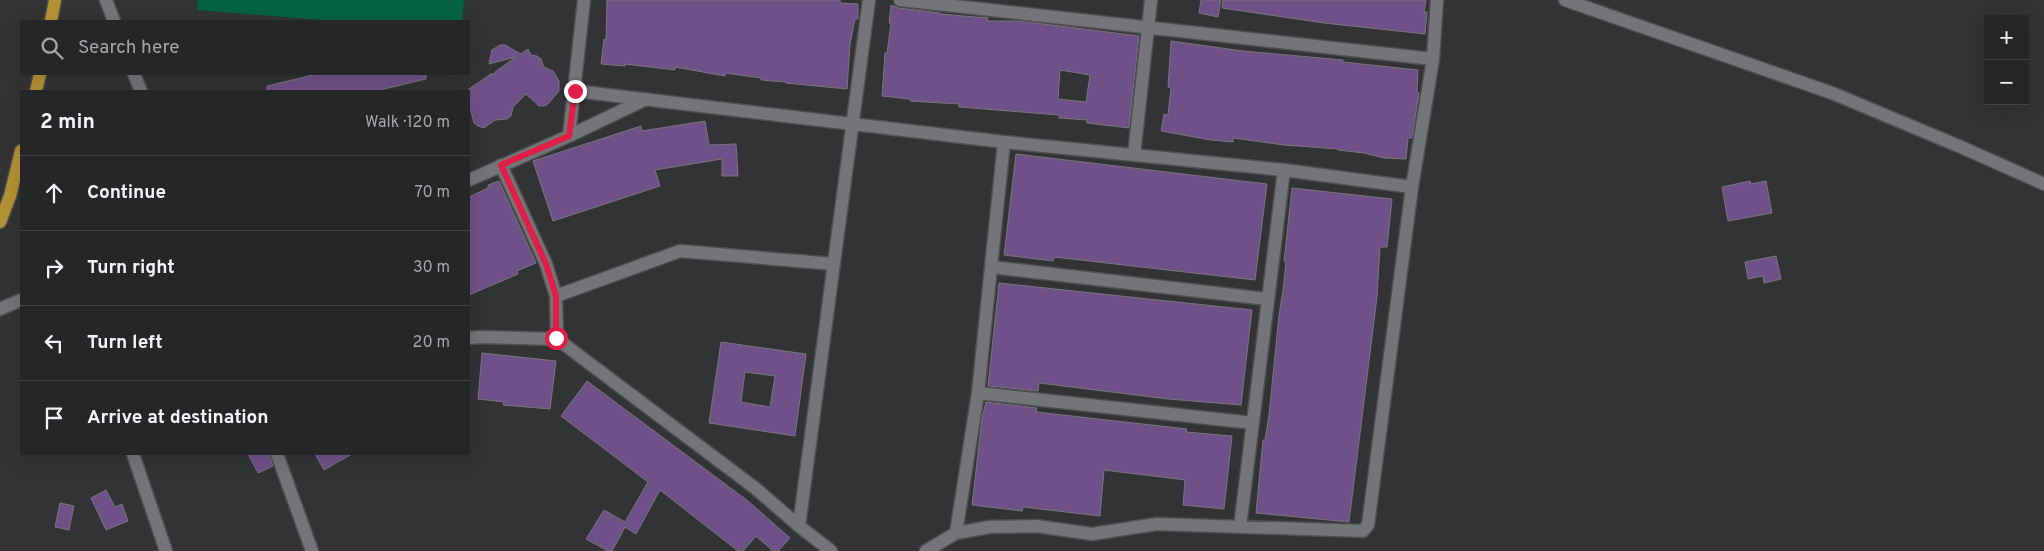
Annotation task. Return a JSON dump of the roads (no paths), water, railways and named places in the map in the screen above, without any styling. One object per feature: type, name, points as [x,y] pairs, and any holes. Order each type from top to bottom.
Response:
[{"type":"main road","points":[[51,20],[55,0]]},
{"type":"main road","points":[[36,90],[40,75]]},
{"type":"main road","points":[[0,222],[10,196],[20,155]]},
{"type":"street","points":[[106,0],[114,20]]},
{"type":"street","points":[[569,136],[584,0]]},
{"type":"street","points":[[799,526],[869,0]]},
{"type":"street","points":[[900,0],[1433,59]]},
{"type":"street","points":[[1134,155],[1151,0]]},
{"type":"street","points":[[926,551],[956,533],[990,527],[1036,526],[1092,534],[1157,524],[1363,531],[1368,525],[1412,188],[1433,59],[1437,0]]},
{"type":"street","points":[[1565,0],[1832,93],[2044,184]]},
{"type":"street","points":[[134,75],[141,90]]},
{"type":"street","points":[[575,91],[1004,142],[1284,170],[1412,188]]},
{"type":"street","points":[[470,180],[647,99]]},
{"type":"street","points":[[956,533],[978,393],[1004,142]]},
{"type":"street","points":[[501,165],[546,264],[556,296],[556,338]]},
{"type":"street","points":[[1240,527],[1284,170]]},
{"type":"street","points":[[556,296],[680,251],[834,264]]},
{"type":"street","points":[[991,267],[1267,299]]},
{"type":"street","points":[[0,309],[20,300]]},
{"type":"street","points":[[470,338],[556,338],[755,488],[831,551]]},
{"type":"street","points":[[978,393],[1253,423]]},
{"type":"street","points":[[132,455],[166,551]]},
{"type":"street","points":[[277,455],[312,551]]}]
